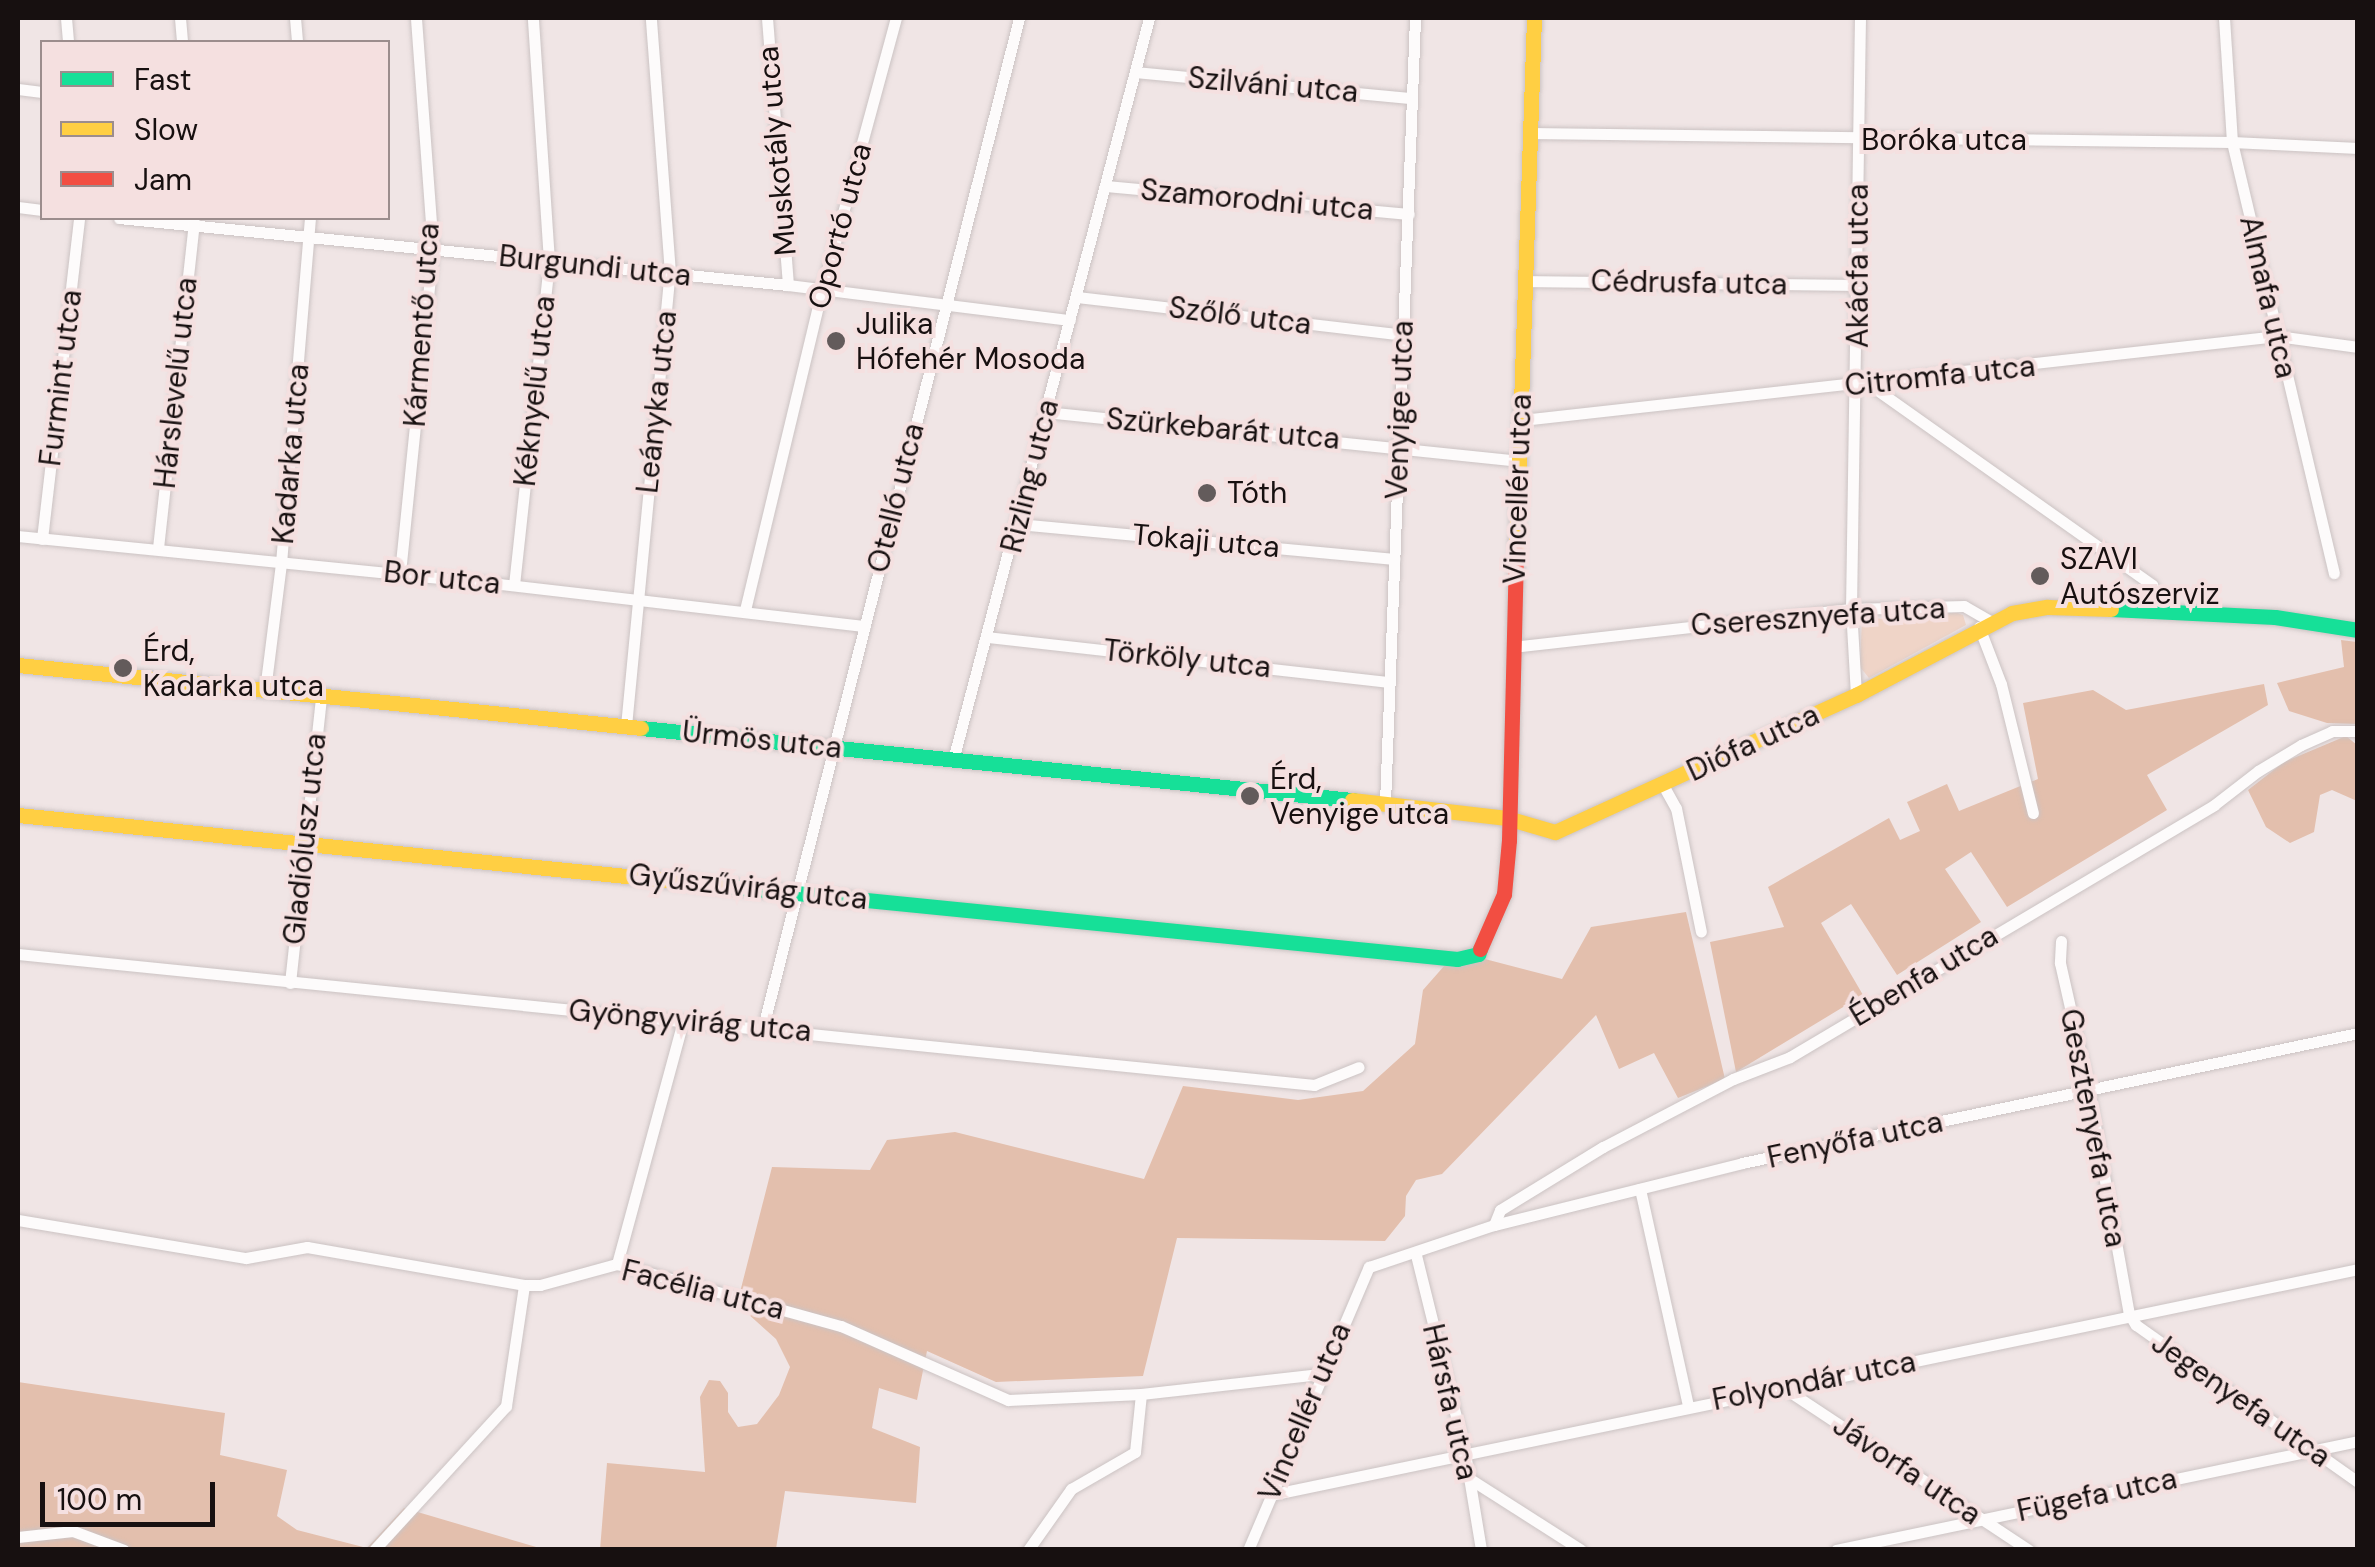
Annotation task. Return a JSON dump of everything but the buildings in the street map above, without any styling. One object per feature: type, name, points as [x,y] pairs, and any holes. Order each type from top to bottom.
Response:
[{"type":"street","name":"Kármentő utca","points":[[400,573],[433,250],[416,18]]},
{"type":"street","name":"Kéknyelű utca","points":[[514,586],[549,261],[533,18]]},
{"type":"street","name":"Leányka utca","points":[[626,726],[670,273],[650,18]]},
{"type":"street","name":"Muskotály utca","points":[[766,18],[788,284]]},
{"type":"street","name":"Oportó utca","points":[[745,610],[822,290],[896,18]]},
{"type":"street","name":"Otelló utca","points":[[763,1028],[831,746],[1019,18]]},
{"type":"street","name":"Rizling utca","points":[[953,760],[1148,18]]},
{"type":"street","name":"Venyige utca","points":[[1384,803],[1414,18]]},
{"type":"street","name":"Vincellér utca","points":[[1478,954],[1504,894],[1534,18]]},
{"type":"street","name":"Akácfa utca","points":[[1856,694],[1851,609],[1864,385],[1854,285],[1860,18]]},
{"type":"street","name":"Almafa utca","points":[[2224,18],[2232,142],[2334,574]]},
{"type":"street","name":"Szilváni utca","points":[[1135,72],[1412,98]]},
{"type":"street","name":"Boróka utca","points":[[1530,133],[2232,142],[2358,148]]},
{"type":"street","name":"Szamorodni utca","points":[[1106,186],[1409,214]]},
{"type":"street","name":"Furmint utca","points":[[42,538],[79,220]]},
{"type":"street","name":"Burgundi utca","points":[[169,220],[788,284],[1070,320]]},
{"type":"street","name":"Kadarka utca","points":[[265,690],[281,563],[312,236],[310,220]]},
{"type":"street","name":"Hárslevelű utca","points":[[158,548],[194,221]]},
{"type":"street","name":"Cédrusfa utca","points":[[1524,281],[1854,285]]},
{"type":"street","name":"Szőlő utca","points":[[1077,297],[1402,335]]},
{"type":"street","name":"Citromfa utca","points":[[1522,420],[1864,385],[2277,336],[2358,347]]},
{"type":"street","points":[[1864,385],[2152,585],[2159,610]]},
{"type":"street","name":"Szürkebarát utca","points":[[1046,412],[1519,461]]},
{"type":"street","name":"Tokaji utca","points":[[1018,524],[1394,559]]},
{"type":"street","name":"Bor utca","points":[[18,536],[636,598],[865,626]]},
{"type":"street","name":"Cseresznyefa utca","points":[[1512,646],[1851,609],[1964,606],[1980,612],[1985,624],[2047,607],[2275,617],[2358,630]]},
{"type":"street","points":[[1985,624],[2034,813]]},
{"type":"street","name":"Diófa utca","points":[[1507,818],[1554,832],[1856,694],[1985,624]]},
{"type":"street","name":"Törköly utca","points":[[987,636],[1388,682]]},
{"type":"street","name":"Ürmös utca","points":[[18,665],[1507,818]]},
{"type":"street","name":"Gladiólusz utca","points":[[290,982],[320,696]]},
{"type":"street","name":"Ébenfa utca","points":[[1494,1226],[1500,1210],[1603,1146],[1733,1080],[1790,1057],[2214,806],[2287,754],[2332,731],[2358,731]]},
{"type":"street","points":[[1663,785],[1676,808],[1701,932]]},
{"type":"street","name":"Gyűszűvirág utca","points":[[18,816],[1457,958],[1478,954]]},
{"type":"street","name":"Gesztenyefa utca","points":[[2061,942],[2060,963],[2089,1092],[2130,1314]]},
{"type":"street","name":"Gyöngyvirág utca","points":[[18,954],[1314,1085],[1359,1068]]},
{"type":"street","points":[[617,1264],[682,1021]]},
{"type":"street","name":"Fenyőfa utca","points":[[1362,1275],[1369,1267],[1416,1255],[1494,1226],[1742,1163],[2358,1033]]},
{"type":"street","points":[[1640,1188],[1688,1406]]},
{"type":"street","name":"Facélia utca","points":[[18,1220],[246,1258],[307,1247],[524,1284],[540,1285],[617,1264],[842,1326],[1008,1400],[1141,1394],[1320,1374]]},
{"type":"street","name":"Hársfa utca","points":[[1416,1255],[1464,1453],[1481,1550]]},
{"type":"street","name":"Folyondár utca","points":[[1270,1495],[2358,1269]]},
{"type":"street","name":"Vincellér utca","points":[[1248,1550],[1362,1275]]},
{"type":"street","points":[[374,1550],[506,1406],[524,1284]]},
{"type":"street","name":"Jegenyefa utca","points":[[2130,1314],[2136,1325],[2358,1482]]},
{"type":"street","name":"Jávorfa utca","points":[[1786,1390],[2029,1550]]},
{"type":"street","points":[[1028,1550],[1071,1489],[1135,1452],[1141,1394]]},
{"type":"street","name":"Fügefa utca","points":[[1836,1550],[2358,1442]]},
{"type":"street","points":[[1467,1476],[1581,1550]]},
{"type":"street","points":[[18,1537],[73,1532],[124,1550]]},
{"type":"shaded area","points":[[1903,614],[1963,615],[1966,625],[1869,678],[1860,667],[1862,617],[1895,620]]},
{"type":"shaded area","points":[[2341,640],[2357,642],[2357,724],[2327,723],[2289,711],[2277,683],[2344,667]]},
{"type":"shaded area","points":[[2264,684],[2268,705],[2147,775],[2167,810],[2007,907],[1971,852],[1945,869],[1981,922],[1897,975],[1851,904],[1821,923],[1863,995],[1736,1072],[1710,942],[1784,927],[1768,887],[1889,818],[1900,840],[1920,831],[1907,802],[1947,784],[1959,811],[2038,779],[2023,703],[2093,690],[2126,710]]},
{"type":"shaded area","points":[[2346,736],[2357,745],[2357,801],[2332,790],[2320,795],[2314,832],[2290,843],[2266,827],[2248,790],[2284,762]]},
{"type":"shaded area","points":[[1686,912],[1725,1079],[1678,1098],[1654,1053],[1619,1069],[1596,1015],[1442,1174],[1416,1180],[1406,1196],[1405,1216],[1385,1241],[1177,1238],[1143,1376],[996,1382],[927,1351],[917,1400],[879,1388],[872,1428],[920,1447],[916,1503],[785,1491],[776,1549],[600,1550],[607,1463],[705,1472],[700,1397],[709,1380],[720,1381],[728,1393],[728,1412],[738,1427],[757,1424],[779,1395],[790,1367],[776,1339],[737,1304],[772,1167],[870,1170],[887,1140],[955,1132],[1144,1179],[1183,1086],[1298,1100],[1363,1091],[1415,1044],[1423,990],[1445,965],[1481,958],[1562,979],[1591,927]]},
{"type":"shaded area","points":[[18,1382],[225,1413],[220,1455],[287,1470],[277,1516],[297,1530],[367,1548],[404,1508],[543,1549],[18,1549]]},
{"type":"traffic: fast","points":[[2111,609],[2275,617],[2358,630]]},
{"type":"traffic: fast","points":[[641,728],[1352,800]]},
{"type":"traffic: fast","points":[[716,885],[1457,959],[1478,954],[1480,949]]},
{"type":"traffic: slow","points":[[1516,552],[1534,18]]},
{"type":"traffic: slow","points":[[1352,800],[1507,818],[1555,832],[1856,695],[2012,613],[2047,607],[2111,609]]},
{"type":"traffic: slow","points":[[18,665],[641,728]]},
{"type":"traffic: slow","points":[[18,815],[716,885]]},
{"type":"traffic: jam","points":[[1480,949],[1504,894],[1509,840],[1516,552]]},
{"type":"place","name":"Julika Hófehér Mosoda","points":[[836,341]]},
{"type":"place","name":"Tóth","points":[[1207,493]]},
{"type":"place","name":"SZAVI Autószerviz","points":[[2040,576]]},
{"type":"place","name":"Érd, Kadarka utca","points":[[123,668]]},
{"type":"place","name":"Érd, Venyige utca","points":[[1250,796]]}]
